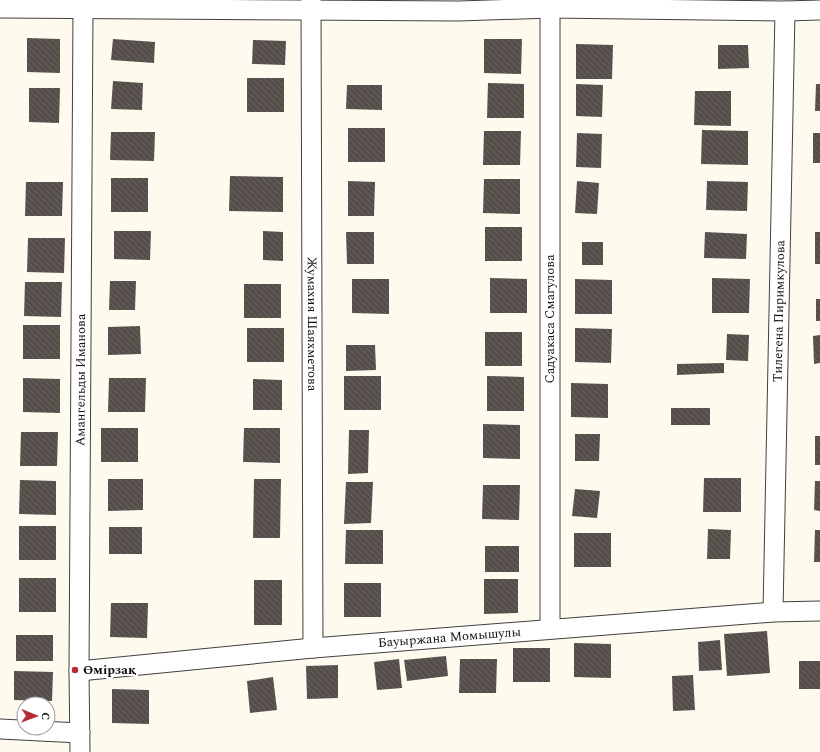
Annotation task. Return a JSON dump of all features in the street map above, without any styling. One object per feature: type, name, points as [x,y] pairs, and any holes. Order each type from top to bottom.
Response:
[{"type":"street","points":[[0,8],[83,9],[311,5],[458,11],[550,8],[785,11],[820,10]]},
{"type":"street","name":"Жумахия Шаяхметова","points":[[311,5],[313,648]]},
{"type":"street","name":"Садуакаса Смагулова","points":[[550,8],[550,629]]},
{"type":"street","name":"Амангельды Иманова","points":[[80,743],[79,671],[83,9]]},
{"type":"street","name":"Тилегена Пиримкулова","points":[[773,612],[785,11]]},
{"type":"street","name":"Бауыржана Момышулы","points":[[79,671],[313,648],[773,612],[820,611]]},
{"type":"street","points":[[0,729],[80,743]]},
{"type":"building","points":[[27,38],[60,39],[60,73],[27,72]]},
{"type":"building","points":[[113,39],[155,42],[154,63],[111,60]]},
{"type":"building","points":[[484,39],[522,39],[521,74],[484,73]]},
{"type":"building","points":[[253,40],[286,41],[285,65],[252,64]]},
{"type":"building","points":[[576,44],[613,45],[612,79],[576,79]]},
{"type":"building","points":[[718,45],[748,45],[749,68],[718,69]]},
{"type":"building","points":[[247,78],[284,78],[284,112],[247,112]]},
{"type":"building","points":[[113,81],[143,83],[142,110],[111,109]]},
{"type":"building","points":[[488,83],[524,84],[524,118],[487,118]]},
{"type":"building","points":[[576,84],[603,85],[602,117],[576,116]]},
{"type":"building","points":[[816,84],[820,84],[820,111],[815,111]]},
{"type":"building","points":[[347,85],[382,85],[382,110],[346,109]]},
{"type":"building","points":[[29,88],[60,88],[59,123],[29,122]]},
{"type":"building","points":[[695,91],[731,91],[731,126],[694,125]]},
{"type":"building","points":[[348,128],[385,128],[385,162],[348,162]]},
{"type":"building","points":[[702,130],[748,131],[748,165],[701,164]]},
{"type":"building","points":[[484,131],[521,131],[520,165],[483,165]]},
{"type":"building","points":[[111,132],[155,132],[154,161],[110,160]]},
{"type":"building","points":[[577,133],[602,134],[601,168],[576,167]]},
{"type":"building","points":[[813,133],[820,133],[820,163],[813,163]]},
{"type":"building","points":[[230,176],[283,177],[283,212],[229,211]]},
{"type":"building","points":[[111,178],[148,178],[148,212],[111,212]]},
{"type":"building","points":[[484,179],[520,179],[520,214],[483,213]]},
{"type":"building","points":[[348,181],[375,182],[374,216],[348,216]]},
{"type":"building","points":[[577,181],[599,183],[597,214],[575,213]]},
{"type":"building","points":[[707,181],[748,182],[747,211],[706,210]]},
{"type":"building","points":[[26,182],[63,182],[62,216],[25,216]]},
{"type":"building","points":[[485,227],[522,227],[522,261],[485,261]]},
{"type":"building","points":[[114,231],[151,231],[150,260],[114,259]]},
{"type":"building","points":[[263,231],[283,232],[283,261],[263,260]]},
{"type":"building","points":[[346,232],[374,232],[374,264],[347,264]]},
{"type":"building","points":[[705,232],[747,234],[746,259],[704,258]]},
{"type":"building","points":[[815,232],[820,232],[820,264],[815,264]]},
{"type":"building","points":[[28,238],[65,238],[64,273],[27,272]]},
{"type":"building","points":[[582,242],[603,242],[603,265],[582,265]]},
{"type":"building","points":[[490,278],[527,279],[527,313],[490,313]]},
{"type":"building","points":[[712,278],[750,279],[749,313],[712,313]]},
{"type":"building","points":[[352,279],[389,279],[389,314],[352,313]]},
{"type":"building","points":[[575,279],[612,280],[612,314],[575,314]]},
{"type":"building","points":[[110,281],[136,281],[135,310],[109,310]]},
{"type":"building","points":[[25,282],[62,282],[61,317],[24,316]]},
{"type":"building","points":[[244,284],[281,284],[281,318],[244,318]]},
{"type":"building","points":[[816,299],[820,299],[820,321],[816,321]]},
{"type":"building","points":[[23,325],[60,325],[60,359],[23,359]]},
{"type":"building","points":[[140,326],[141,354],[108,355],[108,327]]},
{"type":"building","points":[[247,328],[284,328],[284,362],[247,362]]},
{"type":"building","points":[[575,328],[612,329],[611,363],[575,362]]},
{"type":"building","points":[[485,332],[522,332],[522,366],[485,366]]},
{"type":"building","points":[[727,334],[749,335],[748,361],[726,360]]},
{"type":"building","points":[[820,335],[820,363],[814,364],[813,336]]},
{"type":"building","points":[[346,345],[375,345],[376,370],[346,371]]},
{"type":"building","points":[[724,363],[724,373],[677,375],[677,364]]},
{"type":"building","points":[[344,376],[381,376],[381,410],[344,410]]},
{"type":"building","points":[[487,376],[524,377],[524,411],[487,411]]},
{"type":"building","points":[[23,378],[60,379],[60,413],[23,412]]},
{"type":"building","points":[[109,378],[146,378],[145,412],[108,412]]},
{"type":"building","points":[[253,379],[282,380],[282,410],[253,410]]},
{"type":"building","points":[[571,383],[608,384],[608,418],[571,417]]},
{"type":"building","points":[[671,408],[710,408],[710,425],[671,425]]},
{"type":"building","points":[[483,424],[520,425],[520,459],[483,458]]},
{"type":"building","points":[[101,428],[138,428],[138,462],[101,462]]},
{"type":"building","points":[[244,428],[280,428],[280,463],[243,462]]},
{"type":"building","points":[[349,430],[369,430],[368,473],[348,474]]},
{"type":"building","points":[[21,432],[58,432],[57,466],[20,466]]},
{"type":"building","points":[[575,434],[600,434],[599,461],[575,461]]},
{"type":"building","points":[[815,436],[820,436],[820,465],[815,465]]},
{"type":"building","points":[[704,478],[741,478],[741,512],[703,512]]},
{"type":"building","points":[[108,479],[143,479],[143,510],[108,511]]},
{"type":"building","points":[[254,479],[281,479],[280,538],[253,538]]},
{"type":"building","points":[[20,480],[56,481],[56,515],[19,514]]},
{"type":"building","points":[[815,481],[820,481],[820,511],[814,510]]},
{"type":"building","points":[[346,482],[373,482],[371,523],[344,524]]},
{"type":"building","points":[[483,485],[520,485],[519,520],[482,519]]},
{"type":"building","points":[[575,489],[600,491],[597,518],[572,516]]},
{"type":"building","points":[[19,526],[56,526],[56,560],[19,560]]},
{"type":"building","points":[[109,527],[142,527],[142,554],[109,554]]},
{"type":"building","points":[[708,529],[731,530],[730,559],[707,559]]},
{"type":"building","points":[[346,530],[383,530],[383,564],[345,564]]},
{"type":"building","points":[[815,530],[820,530],[820,562],[814,562]]},
{"type":"building","points":[[574,533],[611,533],[611,567],[574,567]]},
{"type":"building","points":[[485,546],[519,546],[519,572],[485,572]]},
{"type":"building","points":[[19,578],[56,578],[56,612],[19,612]]},
{"type":"building","points":[[484,579],[518,579],[518,613],[484,614]]},
{"type":"building","points":[[254,580],[282,580],[282,625],[254,625]]},
{"type":"building","points":[[344,583],[381,583],[381,617],[344,617]]},
{"type":"building","points":[[111,603],[148,603],[147,638],[110,637]]},
{"type":"building","points":[[767,631],[770,673],[727,676],[724,634]]},
{"type":"building","points":[[16,635],[53,635],[53,661],[16,661]]},
{"type":"building","points":[[720,640],[722,670],[699,671],[698,642]]},
{"type":"building","points":[[574,643],[611,644],[611,678],[574,677]]},
{"type":"building","points":[[513,648],[550,648],[550,682],[513,682]]},
{"type":"building","points":[[446,656],[448,676],[407,681],[404,660]]},
{"type":"building","points":[[399,659],[402,688],[377,690],[374,662]]},
{"type":"building","points":[[460,659],[497,659],[496,693],[459,693]]},
{"type":"building","points":[[799,661],[820,661],[820,689],[799,689]]},
{"type":"building","points":[[338,665],[338,698],[307,699],[306,666]]},
{"type":"building","points":[[14,671],[53,672],[52,696],[16,696],[16,700],[14,700]]},
{"type":"building","points":[[693,675],[695,710],[673,711],[672,676]]},
{"type":"building","points":[[273,677],[277,710],[250,713],[247,681]]},
{"type":"building","points":[[112,689],[149,690],[149,724],[112,723]]},
{"type":"place","name":"Өмірзақ","points":[[75,670]]}]
